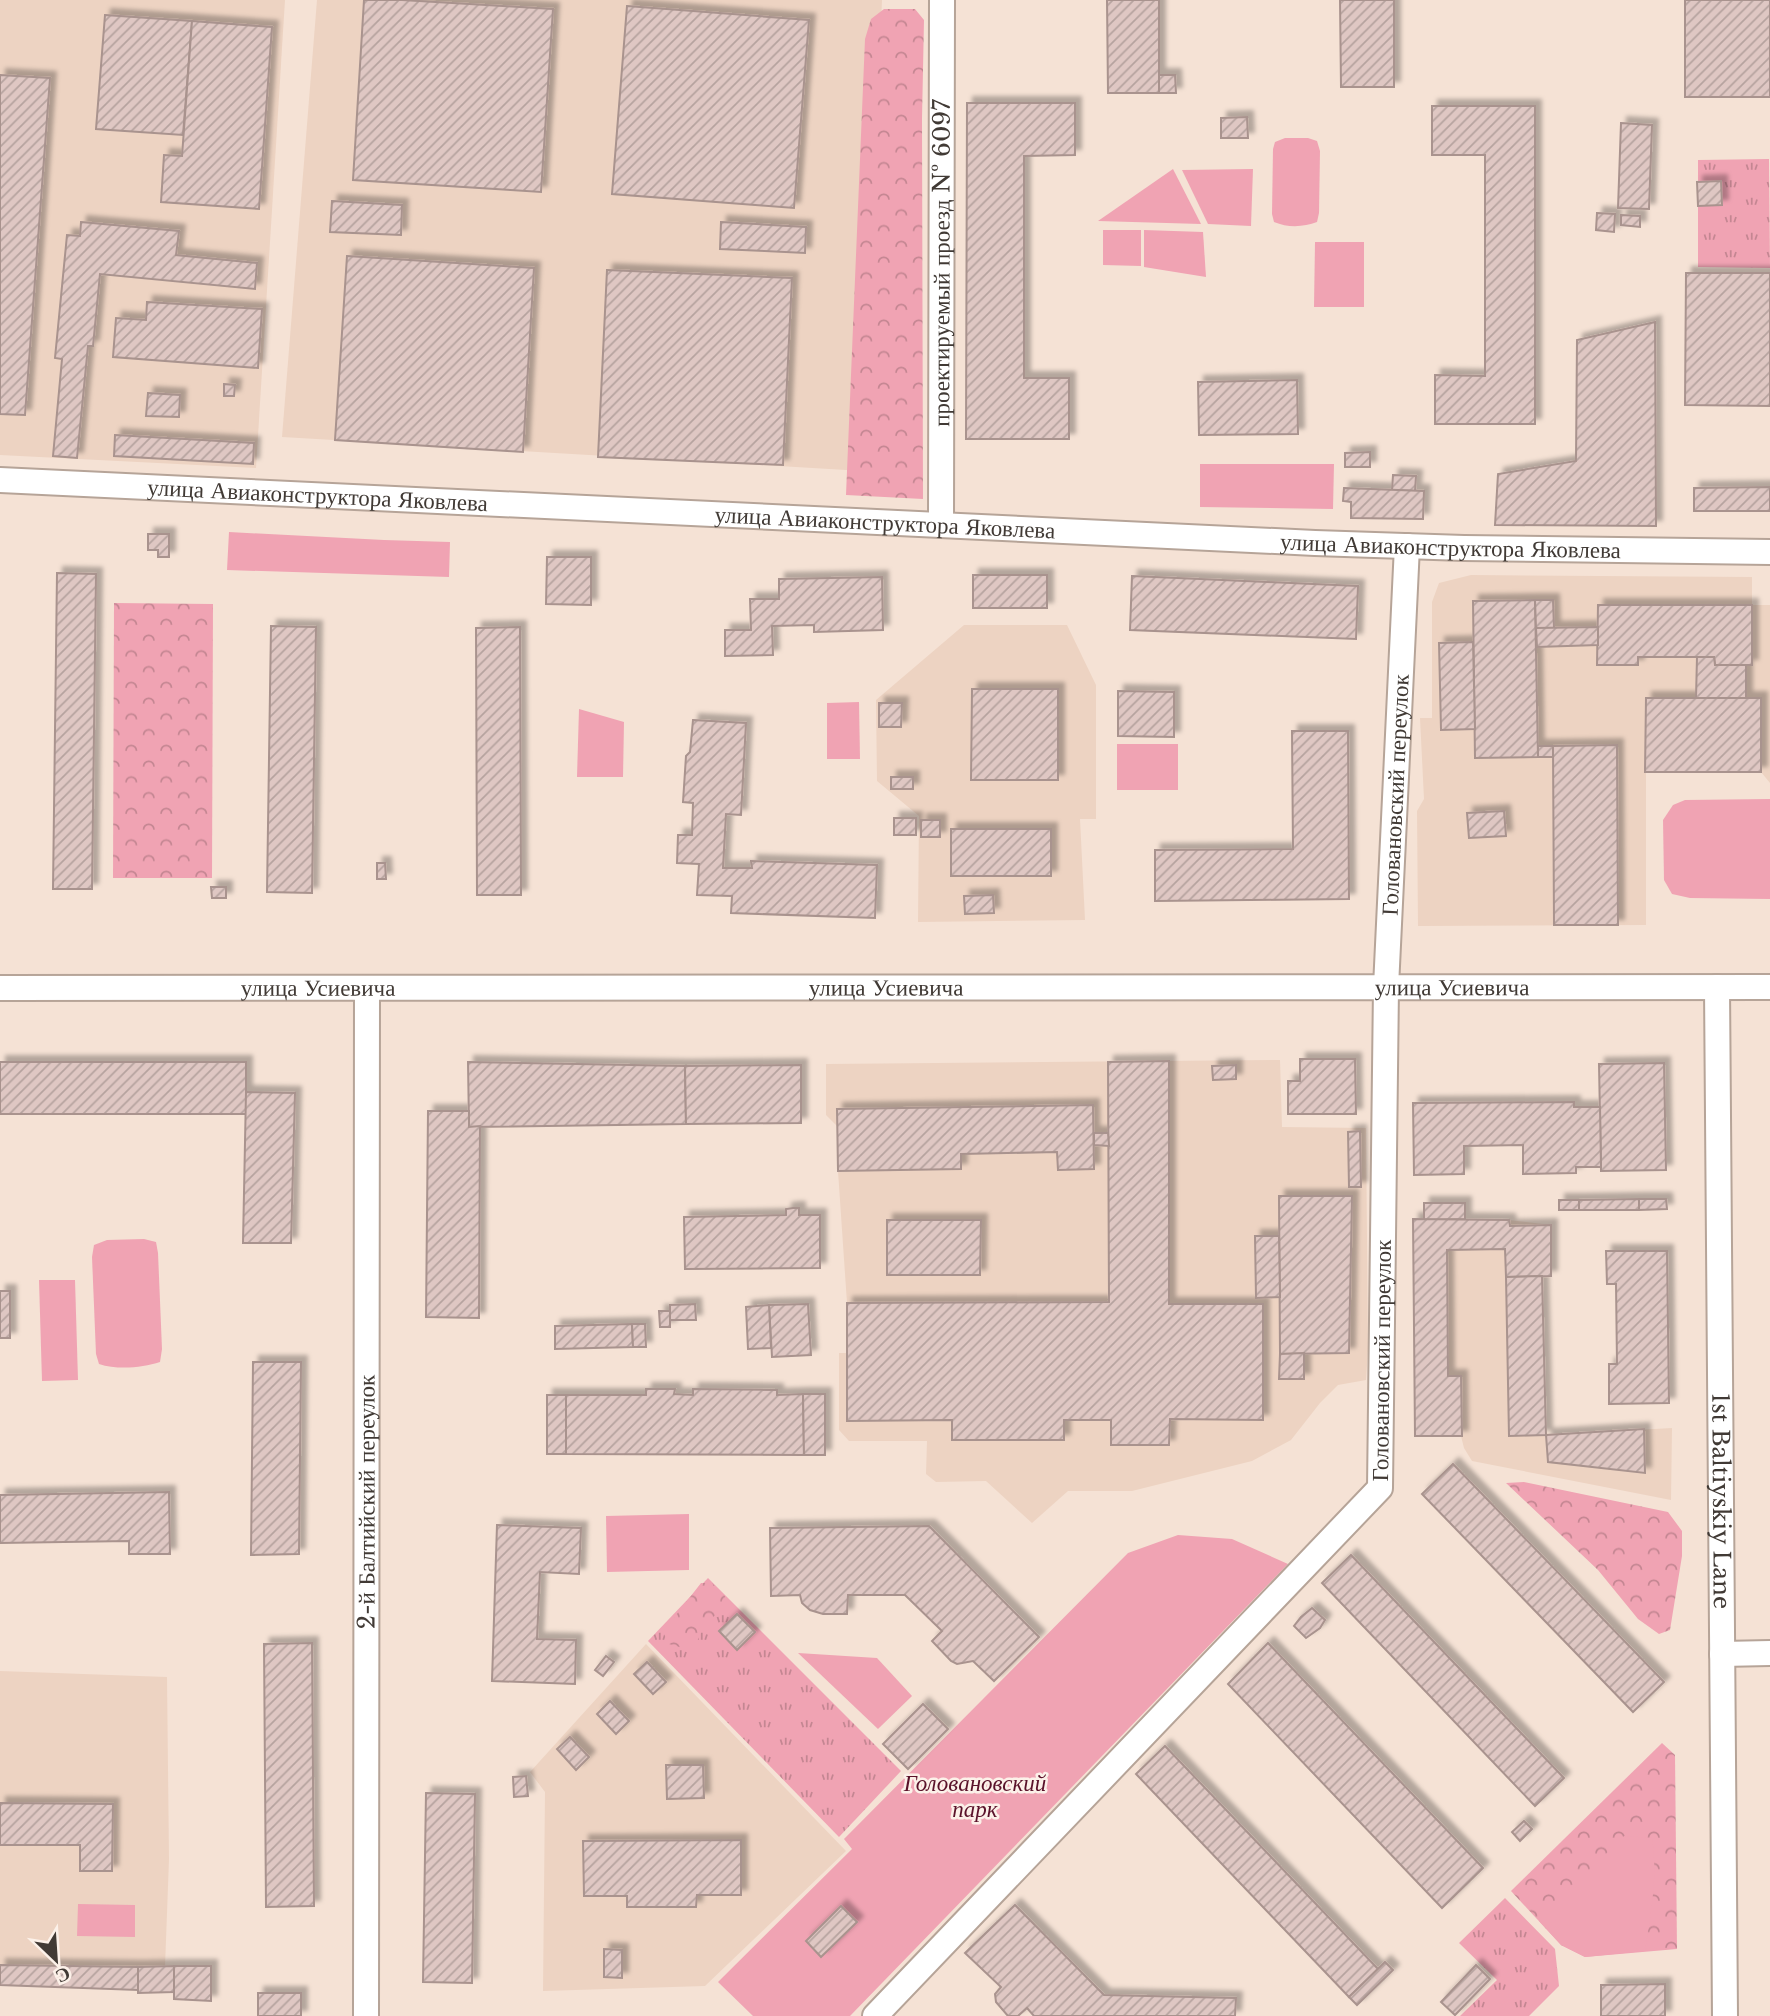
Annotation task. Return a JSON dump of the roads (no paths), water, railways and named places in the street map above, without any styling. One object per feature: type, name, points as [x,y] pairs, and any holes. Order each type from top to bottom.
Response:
[{"type":"street","name":"проектируемый проезд № 6097","points":[[941,525],[942,0]]},
{"type":"street","name":"улица Авиаконструктора Яковлева","points":[[0,480],[1407,546],[1770,552]]},
{"type":"street","name":"Головановский переулок","points":[[875,2016],[1380,1488],[1386,988],[1407,546]]},
{"type":"street","name":"1st Baltiyskiy Lane","points":[[1717,987],[1725,2016]]},
{"type":"street","name":"улица Усиевича","points":[[0,988],[1770,987]]},
{"type":"street","name":"2-й Балтийский переулок","points":[[366,2016],[367,988]]},
{"type":"street","points":[[1722,1654],[1770,1653]]},
{"type":"park label","name":"Головановский парк","points":[[975,1796]]}]
